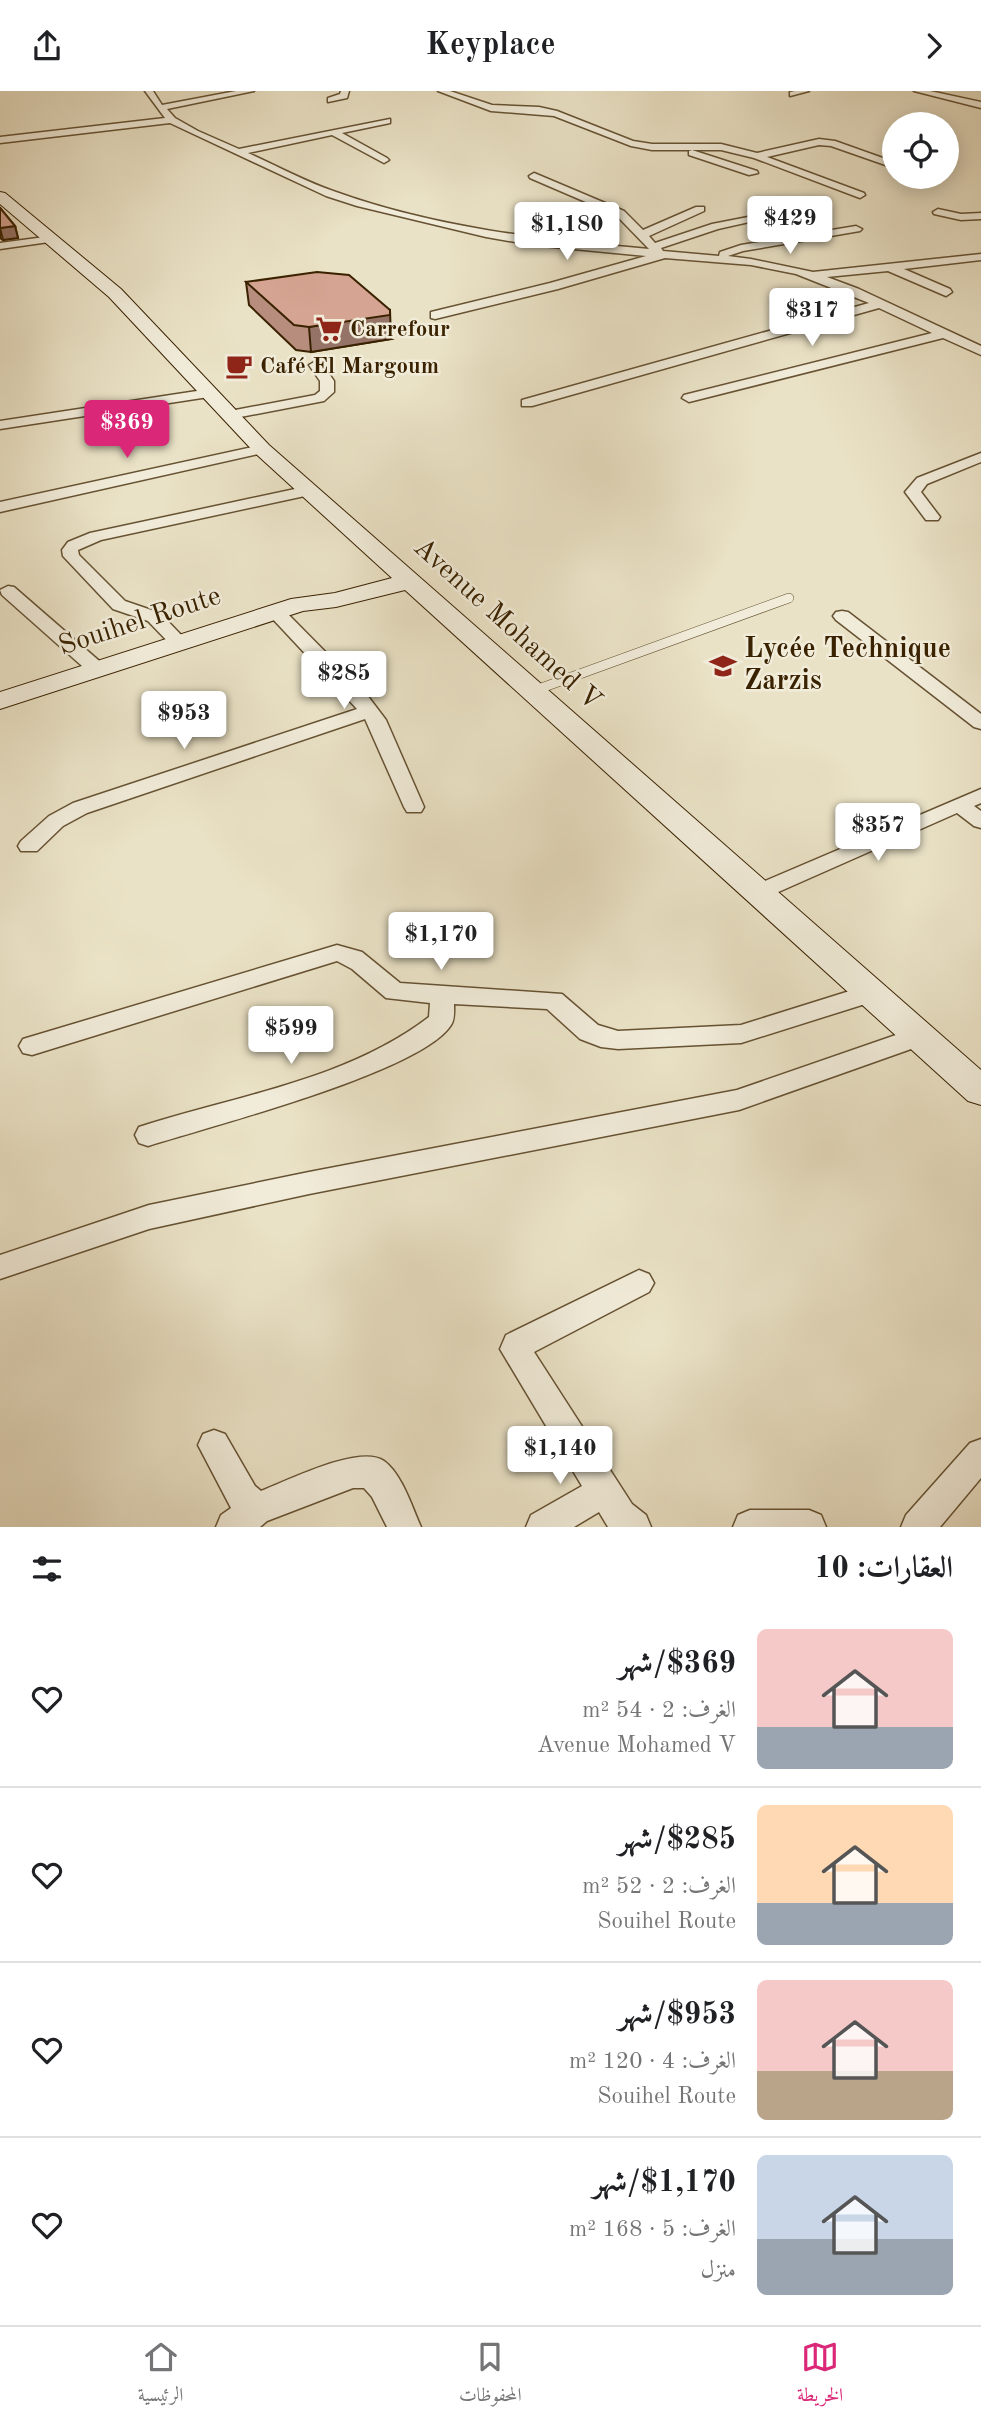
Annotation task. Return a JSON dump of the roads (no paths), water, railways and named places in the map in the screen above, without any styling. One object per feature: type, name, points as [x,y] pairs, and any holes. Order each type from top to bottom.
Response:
[{"type":"main road","name":"Avenue Mohamed V","points":[[0,196],[115,293],[262,449],[981,1091]]},
{"type":"main road","name":"Souihel Route","points":[[0,701],[287,607],[337,600],[400,572]]},
{"type":"street","points":[[149,91],[172,120],[330,194],[401,216],[532,242],[751,261],[813,275],[981,351]]},
{"type":"street","points":[[160,108],[250,91]]},
{"type":"street","points":[[331,100],[344,96],[345,91]]},
{"type":"street","points":[[442,91],[491,108],[557,114],[631,143],[721,147],[757,156],[860,195]]},
{"type":"street","points":[[793,94],[805,91]]},
{"type":"street","points":[[918,91],[981,104]]},
{"type":"street","points":[[0,140],[172,120]]},
{"type":"street","points":[[241,152],[387,121]]},
{"type":"street","points":[[335,133],[384,160]]},
{"type":"street","points":[[757,156],[819,142],[832,143],[882,161]]},
{"type":"street","points":[[674,147],[753,173]]},
{"type":"street","points":[[534,176],[620,213],[657,251]]},
{"type":"street","points":[[641,235],[700,209]]},
{"type":"street","points":[[938,212],[961,217],[981,216]]},
{"type":"street","points":[[435,315],[554,286],[657,251],[716,226],[783,213]]},
{"type":"street","points":[[716,258],[741,248],[856,229]]},
{"type":"street","points":[[0,246],[52,239]]},
{"type":"street","points":[[813,275],[981,257]]},
{"type":"street","points":[[888,267],[946,292]]},
{"type":"street","points":[[527,403],[879,304]]},
{"type":"street","points":[[689,398],[944,334]]},
{"type":"street","points":[[230,415],[319,398],[327,392],[327,381],[316,365]]},
{"type":"street","points":[[0,425],[210,393]]},
{"type":"street","points":[[0,507],[262,449]]},
{"type":"street","points":[[932,517],[913,492],[922,481],[981,457]]},
{"type":"street","points":[[179,643],[154,617],[122,606],[111,598],[71,556],[70,550],[74,545],[96,536],[309,491]]},
{"type":"street","points":[[8,591],[98,670]]},
{"type":"street","points":[[287,607],[379,725],[414,807]]},
{"type":"street","points":[[842,616],[981,723]]},
{"type":"street","points":[[29,846],[56,821],[80,808],[369,711]]},
{"type":"street","points":[[759,893],[981,795]]},
{"type":"street","points":[[959,805],[981,821]]},
{"type":"street","points":[[32,1046],[337,953],[352,955],[384,987],[395,992],[538,997],[553,1000],[589,1032],[601,1038],[618,1040],[741,1034],[872,993]]},
{"type":"street","points":[[148,1135],[335,1078],[410,1045],[441,1021],[442,995]]},
{"type":"street","points":[[0,1267],[149,1217],[309,1183],[739,1100],[919,1036]]},
{"type":"street","points":[[634,1527],[620,1516],[515,1349],[517,1345],[639,1283]]},
{"type":"street","points":[[214,1445],[243,1497],[245,1518],[353,1472],[372,1472],[384,1486],[404,1527]]},
{"type":"street","points":[[918,1527],[981,1454]]},
{"type":"street","points":[[543,1527],[604,1491]]},
{"type":"street","points":[[750,1527],[809,1527]]},
{"type":"lane","points":[[533,691],[789,597]]},
{"type":"place","name":"Carrefour","points":[[329,329]]},
{"type":"place","name":"Café El Margoum","points":[[239,366]]},
{"type":"place","name":"Lycée Technique Zarzis","points":[[723,666]]}]
